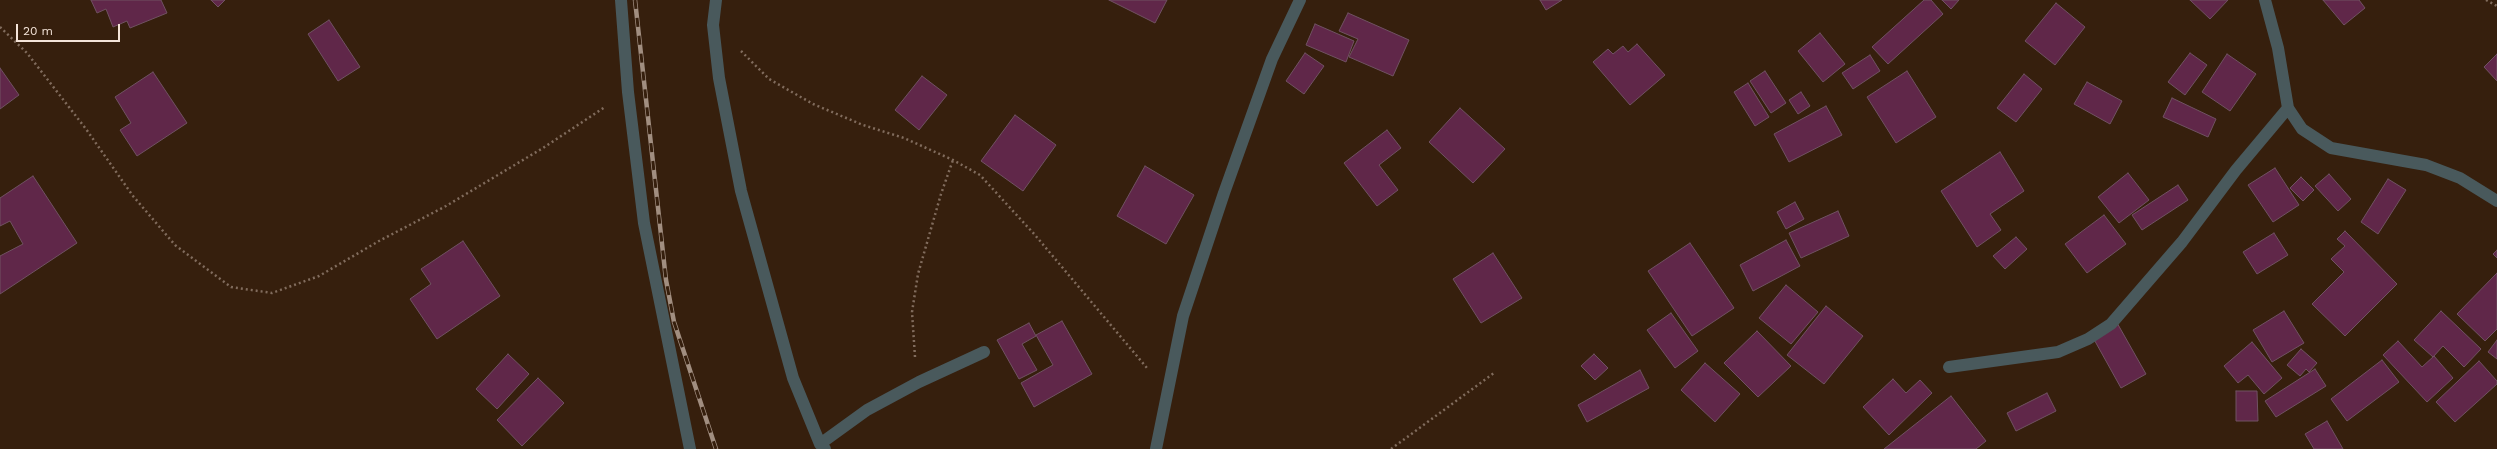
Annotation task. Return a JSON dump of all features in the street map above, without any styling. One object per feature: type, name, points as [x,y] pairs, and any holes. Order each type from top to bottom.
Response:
[{"type":"street","points":[[621,0],[628,92],[644,223],[690,449]]},
{"type":"street","points":[[716,0],[713,25],[720,78],[741,191],[793,378],[822,446],[867,410],[919,382],[984,352]]},
{"type":"street","points":[[1156,449],[1184,316],[1224,193],[1272,60],[1300,0]]},
{"type":"street","points":[[2265,0],[2278,48],[2288,108],[2302,129],[2331,148],[2426,165],[2460,178],[2497,201]]},
{"type":"street","points":[[1949,367],[2058,352],[2088,339],[2111,324],[2182,242],[2236,170],[2288,108]]},
{"type":"path","points":[[2486,0],[2497,6]]},
{"type":"path","points":[[713,25],[769,79],[813,104],[863,125],[904,138],[954,160],[980,175],[1035,235],[1167,392]]},
{"type":"path","points":[[0,27],[27,53],[86,129],[133,196],[175,245],[231,287],[272,293],[319,276],[379,241],[446,206],[543,148],[628,92]]},
{"type":"path","points":[[919,382],[913,345],[912,312],[918,274],[941,194],[954,160]]},
{"type":"path","points":[[1391,449],[1494,373]]},
{"type":"building","points":[[91,0],[161,0],[167,13],[130,28],[127,21],[113,27],[106,9],[97,13]]},
{"type":"building","points":[[211,0],[225,0],[218,7]]},
{"type":"building","points":[[1109,0],[1167,0],[1155,23]]},
{"type":"building","points":[[1540,0],[1562,0],[1546,10]]},
{"type":"building","points":[[1924,0],[1931,0],[1943,14],[1888,64],[1872,47]]},
{"type":"building","points":[[1942,0],[1959,0],[1951,9]]},
{"type":"building","points":[[2190,0],[2228,0],[2210,19]]},
{"type":"building","points":[[2323,0],[2359,0],[2365,8],[2344,25]]},
{"type":"building","points":[[2056,3],[2085,27],[2055,65],[2025,41]]},
{"type":"building","points":[[1348,13],[1409,40],[1393,76],[1349,57],[1358,39],[1339,31]]},
{"type":"building","points":[[329,20],[360,67],[338,81],[308,34]]},
{"type":"building","points":[[1315,24],[1354,41],[1346,62],[1306,45]]},
{"type":"building","points":[[1820,33],[1845,64],[1823,82],[1798,51]]},
{"type":"building","points":[[1637,44],[1665,75],[1630,105],[1593,62],[1608,49],[1613,54],[1623,46],[1628,52]]},
{"type":"building","points":[[1305,53],[1324,66],[1304,94],[1286,81]]},
{"type":"building","points":[[2190,53],[2207,65],[2185,95],[2168,82]]},
{"type":"building","points":[[2227,54],[2256,74],[2230,111],[2202,92]]},
{"type":"building","points":[[2497,54],[2497,81],[2484,67]]},
{"type":"building","points":[[1870,55],[1880,71],[1853,89],[1842,73]]},
{"type":"building","points":[[0,68],[19,95],[0,109]]},
{"type":"building","points":[[1765,71],[1786,103],[1771,113],[1750,81]]},
{"type":"building","points":[[1907,71],[1936,117],[1896,143],[1867,97]]},
{"type":"building","points":[[153,72],[187,123],[137,156],[120,130],[131,123],[115,97]]},
{"type":"building","points":[[2024,74],[2042,89],[2016,122],[1997,108]]},
{"type":"building","points":[[922,76],[947,95],[919,130],[895,110]]},
{"type":"building","points":[[2087,82],[2122,101],[2110,124],[2074,104]]},
{"type":"building","points":[[1748,83],[1769,117],[1755,126],[1734,92]]},
{"type":"building","points":[[1801,92],[1810,106],[1798,114],[1789,100]]},
{"type":"building","points":[[2172,98],[2216,119],[2208,137],[2163,117]]},
{"type":"building","points":[[1826,106],[1842,135],[1789,162],[1774,134]]},
{"type":"building","points":[[1460,108],[1505,149],[1473,183],[1429,142]]},
{"type":"building","points":[[1015,115],[1056,145],[1023,191],[981,161]]},
{"type":"building","points":[[1387,130],[1401,148],[1379,165],[1398,190],[1377,206],[1344,163]]},
{"type":"building","points":[[2000,152],[2024,191],[1990,214],[2001,230],[1977,247],[1941,191]]},
{"type":"building","points":[[1145,166],[1194,195],[1166,244],[1117,216]]},
{"type":"building","points":[[2275,168],[2299,205],[2273,222],[2248,185]]},
{"type":"building","points":[[2128,173],[2149,200],[2119,223],[2098,197]]},
{"type":"building","points":[[2329,174],[2351,199],[2338,211],[2315,186]]},
{"type":"building","points":[[33,176],[77,243],[0,294],[0,256],[23,244],[10,221],[0,226],[0,198]]},
{"type":"building","points":[[2301,177],[2314,190],[2303,201],[2290,188]]},
{"type":"building","points":[[2388,179],[2406,190],[2378,234],[2361,222]]},
{"type":"building","points":[[2178,185],[2188,200],[2142,230],[2132,215]]},
{"type":"building","points":[[1795,202],[1804,219],[1786,229],[1777,212]]},
{"type":"building","points":[[1838,211],[1849,236],[1801,258],[1789,233]]},
{"type":"building","points":[[2104,215],[2126,244],[2087,273],[2065,244]]},
{"type":"building","points":[[2345,231],[2397,284],[2345,336],[2312,304],[2344,272],[2331,259],[2345,246],[2337,239]]},
{"type":"building","points":[[2274,233],[2288,255],[2257,274],[2243,252]]},
{"type":"building","points":[[2016,237],[2027,249],[2005,269],[1993,256]]},
{"type":"building","points":[[1786,240],[1800,266],[1753,291],[1740,265]]},
{"type":"building","points":[[463,241],[500,296],[437,339],[410,299],[431,284],[421,269]]},
{"type":"building","points":[[1690,243],[1734,308],[1692,336],[1648,271]]},
{"type":"building","points":[[2497,250],[2497,258],[2493,254]]},
{"type":"building","points":[[1493,253],[1522,298],[1481,323],[1453,279]]},
{"type":"building","points":[[2497,273],[2497,329],[2485,341],[2457,314]]},
{"type":"building","points":[[1786,285],[1818,312],[1791,344],[1759,318]]},
{"type":"building","points":[[1826,306],[1863,336],[1824,384],[1787,355]]},
{"type":"building","points":[[2284,311],[2304,343],[2272,362],[2253,330]]},
{"type":"building","points":[[2441,311],[2481,349],[2464,367],[2443,346],[2433,357],[2414,340]]},
{"type":"building","points":[[1671,313],[1698,351],[1675,368],[1647,330]]},
{"type":"building","points":[[1062,321],[1092,374],[1034,407],[1021,383],[1053,365],[1036,335]]},
{"type":"building","points":[[2116,321],[2146,374],[2121,388],[2091,334]]},
{"type":"building","points":[[1029,323],[1036,336],[1022,344],[1037,370],[1019,379],[997,340]]},
{"type":"building","points":[[1757,331],[1791,366],[1758,397],[1724,363]]},
{"type":"building","points":[[2497,340],[2497,359],[2488,352]]},
{"type":"building","points":[[2398,341],[2422,367],[2434,356],[2453,378],[2427,402],[2383,355]]},
{"type":"building","points":[[2252,342],[2282,378],[2264,394],[2248,375],[2238,383],[2224,366]]},
{"type":"building","points":[[2301,349],[2317,363],[2309,372],[2306,369],[2300,376],[2287,365]]},
{"type":"building","points":[[508,354],[529,374],[497,409],[476,389]]},
{"type":"building","points":[[1594,354],[1608,368],[1595,380],[1581,366]]},
{"type":"building","points":[[2382,360],[2399,382],[2347,421],[2331,399]]},
{"type":"building","points":[[2479,361],[2497,381],[2497,384],[2455,422],[2436,402]]},
{"type":"building","points":[[1705,363],[1740,394],[1715,422],[1681,390]]},
{"type":"building","points":[[2315,369],[2326,386],[2276,417],[2265,401]]},
{"type":"building","points":[[1640,370],[1649,388],[1587,422],[1578,405]]},
{"type":"building","points":[[538,378],[564,403],[522,446],[497,420]]},
{"type":"building","points":[[1893,379],[1906,393],[1920,380],[1932,393],[1889,435],[1863,407]]},
{"type":"building","points":[[2236,391],[2257,391],[2258,421],[2236,421]]},
{"type":"building","points":[[2047,393],[2056,411],[2016,431],[2007,413]]},
{"type":"building","points":[[1951,396],[1986,441],[1976,449],[1884,449]]},
{"type":"building","points":[[2327,421],[2343,449],[2314,449],[2305,434]]},
{"type":"railway","points":[[635,0],[666,280],[674,322],[716,449]]}]
